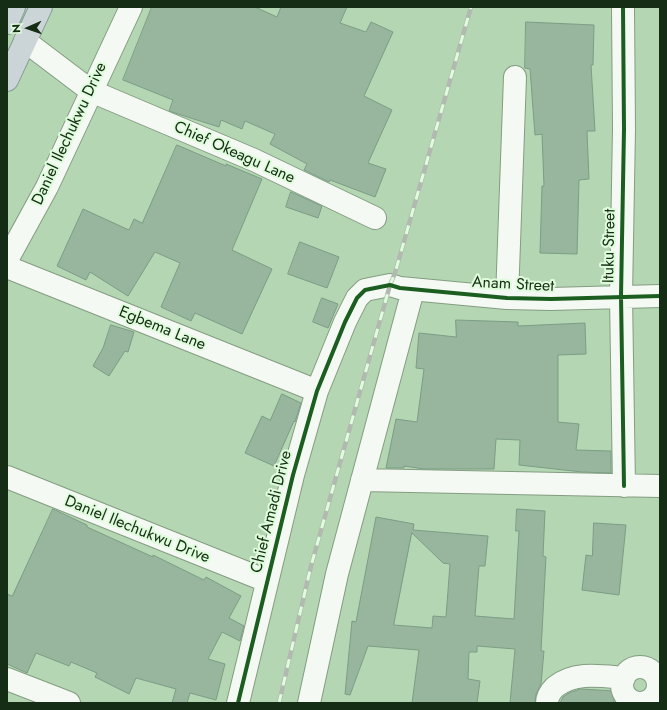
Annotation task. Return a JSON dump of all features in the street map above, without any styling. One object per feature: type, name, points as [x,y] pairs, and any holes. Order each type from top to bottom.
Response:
[{"type":"highway","points":[[7,23],[14,7]]},
{"type":"highway","points":[[7,80],[41,7]]},
{"type":"street","name":"Daniel Ilechukwu Drive","points":[[7,260],[47,187],[90,91],[131,7]]},
{"type":"street","name":"Ituku Street","points":[[623,7],[624,129],[621,296],[624,486]]},
{"type":"street","name":"Chief Okeagu Lane","points":[[25,40],[90,91],[254,160],[375,218]]},
{"type":"street","points":[[507,298],[515,77]]},
{"type":"street","name":"Egbema Lane","points":[[7,267],[317,391]]},
{"type":"street","name":"Anam Street","points":[[365,290],[390,285],[413,290],[507,298],[551,299],[660,296]]},
{"type":"street","name":"Chief Amadi Drive","points":[[238,703],[293,475],[317,391],[345,322],[357,298],[365,290]]},
{"type":"street","points":[[309,703],[337,574],[413,290]]},
{"type":"street","name":"Daniel Ilechukwu Drive","points":[[7,477],[267,581]]},
{"type":"street","points":[[362,480],[660,486]]},
{"type":"street","points":[[547,703],[547,698],[553,689],[569,679],[581,676],[626,693],[641,703],[654,697],[659,684],[657,678],[647,668],[633,668],[627,672],[626,693]]},
{"type":"street","points":[[7,679],[69,703]]},
{"type":"building","points":[[152,7],[255,7],[277,17],[281,7],[347,7],[340,23],[366,32],[371,22],[393,32],[364,96],[392,110],[368,163],[386,169],[375,197],[330,180],[329,182],[304,170],[307,164],[270,144],[275,134],[245,121],[242,129],[221,120],[219,127],[169,111],[173,100],[123,80]]},
{"type":"building","points":[[526,22],[594,25],[593,65],[591,65],[595,131],[587,131],[589,179],[579,180],[577,254],[540,253],[542,186],[544,186],[542,134],[535,135],[530,69],[525,68]]},
{"type":"building","points":[[177,145],[226,166],[226,164],[262,179],[232,250],[272,269],[242,334],[195,313],[191,321],[161,307],[180,263],[155,252],[128,296],[90,272],[86,280],[57,266],[83,209],[129,230],[134,219],[142,223]]},
{"type":"building","points":[[291,192],[322,206],[318,218],[286,207]]},
{"type":"building","points":[[300,242],[339,257],[327,288],[288,274]]},
{"type":"building","points":[[322,298],[338,304],[328,328],[313,322]]},
{"type":"building","points":[[456,320],[518,322],[518,326],[585,323],[586,354],[558,355],[558,422],[579,424],[576,450],[611,451],[611,473],[582,472],[519,465],[520,440],[496,439],[494,469],[424,469],[404,466],[404,468],[386,468],[396,419],[417,422],[424,369],[416,368],[419,333],[456,337]]},
{"type":"building","points":[[111,325],[134,332],[128,352],[125,351],[109,376],[93,366],[103,348]]},
{"type":"building","points":[[282,394],[301,403],[295,422],[294,421],[274,466],[245,453],[262,416],[270,420]]},
{"type":"building","points":[[53,509],[87,525],[87,527],[153,557],[153,555],[204,580],[206,577],[241,596],[229,618],[244,626],[240,641],[222,632],[208,659],[225,664],[216,700],[190,693],[187,703],[172,703],[176,689],[136,678],[129,694],[95,677],[97,673],[71,662],[69,666],[36,653],[27,673],[7,664],[7,594],[12,596]]},
{"type":"building","points":[[517,509],[545,511],[543,556],[546,557],[541,651],[544,651],[541,684],[536,694],[535,703],[510,703],[515,649],[477,646],[477,652],[469,652],[468,679],[480,681],[477,703],[412,703],[419,650],[368,646],[350,695],[345,694],[352,621],[356,622],[376,517],[414,524],[413,530],[488,536],[485,566],[479,566],[475,616],[514,619],[519,531],[516,531]],"holes":[[[412,533],[443,563],[450,564],[446,617],[433,616],[432,628],[394,625]]]},
{"type":"building","points":[[594,523],[626,525],[619,595],[582,590],[586,555],[592,556]]},
{"type":"building","points":[[581,689],[614,691],[614,703],[560,703],[563,697],[569,693]]},
{"type":"railway","points":[[279,703],[311,566],[390,285],[395,273],[471,7]]},
{"type":"cycle path","points":[[623,7],[624,129],[621,296],[624,486]]},
{"type":"cycle path","points":[[238,703],[293,475],[317,391],[345,322],[357,298],[365,290],[390,285],[400,288],[507,298],[551,299],[660,296]]}]
